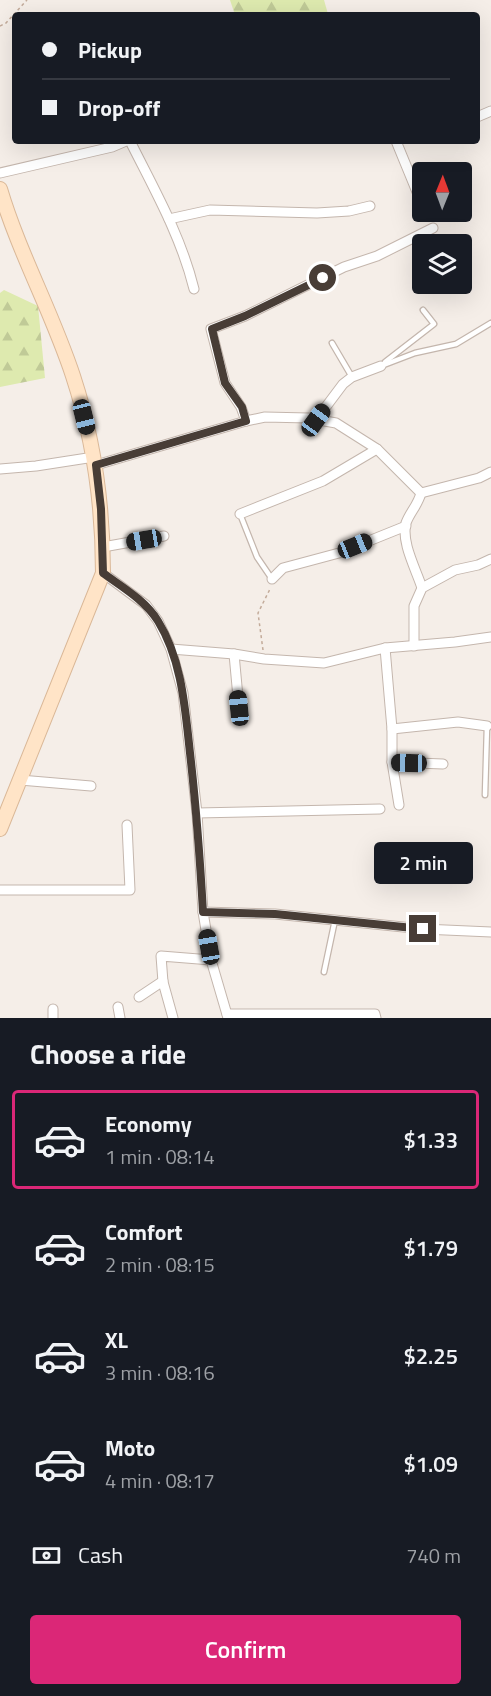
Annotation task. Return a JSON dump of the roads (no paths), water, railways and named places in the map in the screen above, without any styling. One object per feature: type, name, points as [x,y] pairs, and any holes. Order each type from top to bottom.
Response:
[{"type":"street","points":[[0,173],[120,144]]},
{"type":"street","points":[[130,144],[169,219],[188,264],[194,289]]},
{"type":"street","points":[[397,144],[412,180]]},
{"type":"street","points":[[0,829],[103,573],[103,547],[95,461],[74,376],[1,198]]},
{"type":"street","points":[[169,219],[210,210],[317,213],[350,211],[370,206]]},
{"type":"street","points":[[246,421],[242,407],[225,383],[212,329],[245,316],[344,267],[377,256],[434,228]]},
{"type":"street","points":[[316,420],[336,393],[352,378],[381,366]]},
{"type":"street","points":[[0,469],[95,461],[264,417],[336,423],[377,449],[421,493]]},
{"type":"street","points":[[240,514],[323,481],[377,449]]},
{"type":"street","points":[[421,493],[479,478],[491,472]]},
{"type":"street","points":[[421,493],[419,501],[410,512],[405,537],[422,588]]},
{"type":"street","points":[[272,579],[283,568],[339,553],[406,526]]},
{"type":"street","points":[[103,547],[164,536]]},
{"type":"street","points":[[414,646],[414,606],[422,588],[455,570],[478,565],[491,559]]},
{"type":"street","points":[[103,573],[146,605],[158,621],[171,649],[183,693],[197,813],[203,912],[212,960],[227,1016],[375,1014],[376,1018]]},
{"type":"street","points":[[171,649],[234,654],[264,660],[324,663],[386,648],[491,637]]},
{"type":"street","points":[[386,648],[392,762],[399,805]]},
{"type":"street","points":[[234,654],[239,708]]},
{"type":"street","points":[[392,729],[458,722],[487,726]]},
{"type":"street","points":[[392,762],[443,764]]},
{"type":"street","points":[[20,780],[91,786]]},
{"type":"street","points":[[197,813],[380,809]]},
{"type":"street","points":[[0,890],[130,890],[128,825]]},
{"type":"street","points":[[203,912],[275,914],[423,929],[491,932]]},
{"type":"street","points":[[173,1018],[163,981],[161,956],[212,960]]},
{"type":"street","points":[[140,997],[163,981]]},
{"type":"street","points":[[118,1007],[120,1018]]},
{"type":"lane","points":[[381,366],[434,324],[423,310]]},
{"type":"lane","points":[[381,366],[416,353],[456,344],[491,323]]},
{"type":"lane","points":[[332,343],[352,378]]},
{"type":"lane","points":[[240,514],[257,557],[272,579]]},
{"type":"lane","points":[[485,795],[487,726]]},
{"type":"lane","points":[[324,972],[334,920]]}]
